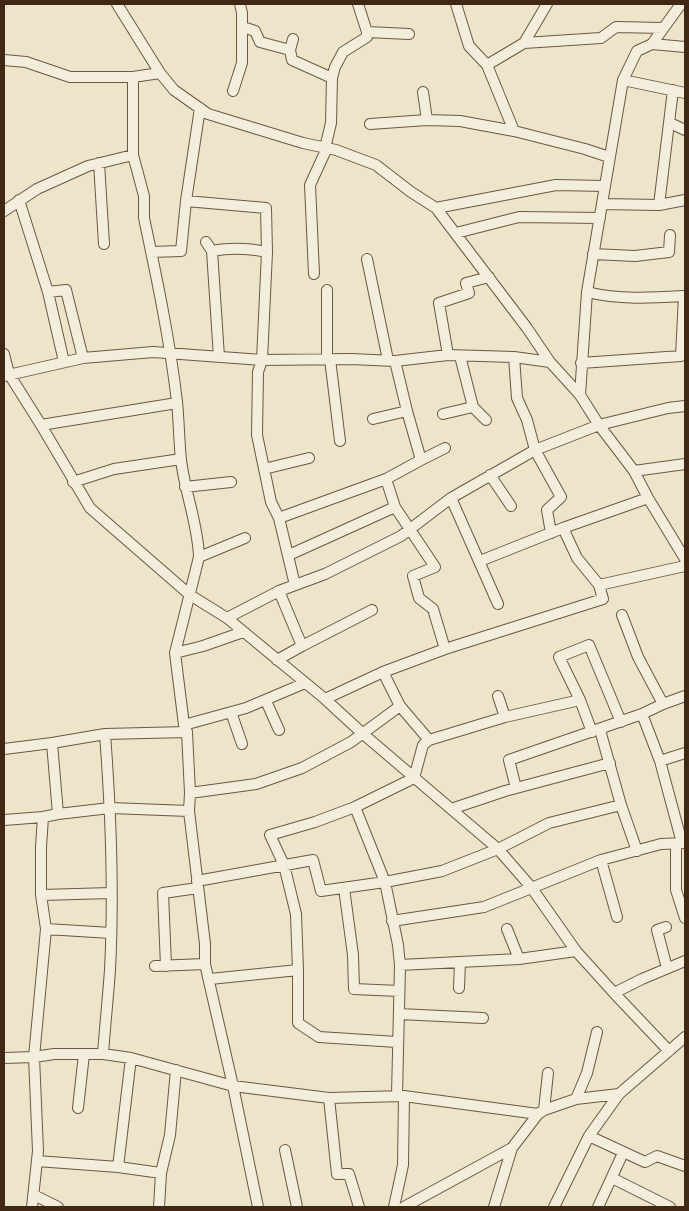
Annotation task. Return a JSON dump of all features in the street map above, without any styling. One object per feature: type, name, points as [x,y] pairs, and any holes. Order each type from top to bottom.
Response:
[{"type":"street","points":[[117,4],[160,73],[174,90],[208,114],[302,143],[326,148],[376,166],[436,208],[528,328],[550,362],[580,395],[599,425],[634,471],[685,559]]},
{"type":"street","points":[[233,91],[242,63],[243,27],[241,8],[251,4]]},
{"type":"street","points":[[314,274],[310,184],[326,148],[331,124],[332,78],[335,67],[343,52],[367,37],[358,4]]},
{"type":"street","points":[[456,4],[469,46],[487,65],[514,131]]},
{"type":"street","points":[[524,43],[547,4]]},
{"type":"street","points":[[652,44],[681,4]]},
{"type":"street","points":[[487,65],[524,43],[600,38],[616,26],[663,28]]},
{"type":"street","points":[[243,27],[254,30],[260,42],[290,50]]},
{"type":"street","points":[[367,32],[409,34]]},
{"type":"street","points":[[293,39],[290,50],[292,60],[332,78]]},
{"type":"street","points":[[580,395],[587,292],[623,80],[637,51],[652,44],[685,47]]},
{"type":"street","points":[[4,60],[26,62],[70,77],[133,76],[160,73]]},
{"type":"street","points":[[133,76],[133,155],[144,196],[144,218],[177,403],[185,488],[198,542],[199,557],[175,652],[186,728],[190,793],[189,812],[205,964],[210,979],[258,1207]]},
{"type":"street","points":[[623,80],[685,93]]},
{"type":"street","points":[[659,205],[670,123],[672,90]]},
{"type":"street","points":[[423,92],[427,120]]},
{"type":"street","points":[[151,252],[181,251],[186,201],[200,108]]},
{"type":"street","points":[[370,124],[427,120],[460,121],[514,131],[609,157]]},
{"type":"street","points":[[670,123],[685,130]]},
{"type":"street","points":[[4,211],[37,189],[88,166],[133,155]]},
{"type":"street","points":[[99,163],[104,244]]},
{"type":"street","points":[[436,208],[556,185],[605,186]]},
{"type":"street","points":[[19,200],[48,292],[64,362]]},
{"type":"street","points":[[602,204],[659,205],[685,200]]},
{"type":"street","points":[[186,201],[266,208],[267,252],[262,360],[258,372],[257,435],[271,502],[279,518],[295,584]]},
{"type":"street","points":[[456,233],[519,217],[600,218]]},
{"type":"street","points":[[593,254],[635,256],[669,252],[670,235]]},
{"type":"street","points":[[206,242],[212,251],[219,357]]},
{"type":"street","points":[[212,251],[227,248],[245,248],[267,252]]},
{"type":"street","points":[[367,259],[392,360],[421,460]]},
{"type":"street","points":[[448,355],[439,303],[469,293],[466,282],[489,277]]},
{"type":"street","points":[[48,292],[66,290],[83,358]]},
{"type":"street","points":[[327,290],[329,360],[340,441]]},
{"type":"street","points":[[581,363],[681,356],[683,345],[685,294],[634,298],[608,297],[587,292]]},
{"type":"street","points":[[7,375],[83,358],[153,352],[262,360],[392,360],[448,355],[514,356],[550,362]]},
{"type":"street","points":[[4,354],[7,375],[41,424],[73,482],[90,508],[190,595],[227,618],[325,699],[498,849],[531,887],[576,951],[669,1050]]},
{"type":"street","points":[[460,356],[473,407],[486,420]]},
{"type":"street","points":[[514,356],[517,398],[527,420],[535,450],[561,497],[547,510],[551,534]]},
{"type":"street","points":[[41,424],[177,403]]},
{"type":"street","points":[[227,618],[279,591],[325,574],[400,536],[451,498],[535,450],[599,425],[668,408],[685,406]]},
{"type":"street","points":[[443,414],[473,407]]},
{"type":"street","points":[[373,419],[407,411]]},
{"type":"street","points":[[279,518],[386,479],[445,448]]},
{"type":"street","points":[[264,469],[310,458]]},
{"type":"street","points":[[73,482],[114,469],[181,460]]},
{"type":"street","points":[[634,471],[685,464]]},
{"type":"street","points":[[490,475],[511,506]]},
{"type":"street","points":[[386,479],[395,507],[435,567],[413,576],[419,598],[433,609],[445,649]]},
{"type":"street","points":[[185,488],[231,482]]},
{"type":"street","points":[[451,498],[498,604]]},
{"type":"street","points":[[480,561],[563,528],[648,498]]},
{"type":"street","points":[[289,555],[395,507]]},
{"type":"street","points":[[325,699],[383,672],[445,649],[603,599],[599,585],[577,558],[563,528]]},
{"type":"street","points":[[199,557],[244,538]]},
{"type":"street","points":[[599,585],[685,566]]},
{"type":"street","points":[[279,591],[302,646]]},
{"type":"street","points":[[277,660],[372,610]]},
{"type":"street","points":[[622,614],[638,657],[663,704]]},
{"type":"street","points":[[175,652],[202,646],[243,632]]},
{"type":"street","points":[[621,722],[590,645],[559,657],[610,763],[621,805],[637,851]]},
{"type":"street","points":[[383,672],[400,706],[429,740]]},
{"type":"street","points":[[4,749],[105,734],[186,728],[266,701],[305,683]]},
{"type":"street","points":[[498,696],[505,717]]},
{"type":"street","points":[[516,788],[509,760],[621,722],[685,696]]},
{"type":"street","points":[[397,1042],[319,1037],[298,1023],[296,914],[284,865],[270,835],[315,822],[356,807],[414,778],[423,745],[429,740],[505,717],[580,700]]},
{"type":"street","points":[[266,701],[279,730]]},
{"type":"street","points":[[190,793],[256,784],[302,768],[351,742],[400,706]]},
{"type":"street","points":[[231,712],[242,744]]},
{"type":"street","points":[[642,714],[660,761],[681,843],[676,890],[685,918]]},
{"type":"street","points":[[103,1054],[110,971],[111,933],[110,808],[105,734]]},
{"type":"street","points":[[52,743],[58,814]]},
{"type":"street","points":[[660,761],[685,754]]},
{"type":"street","points":[[451,809],[516,788],[610,763]]},
{"type":"street","points":[[166,966],[163,893],[313,860],[321,891],[442,871],[498,849],[549,824],[621,805]]},
{"type":"street","points":[[356,807],[384,882],[398,945],[400,965],[397,1042],[403,1165],[394,1207]]},
{"type":"street","points":[[4,820],[110,808],[189,812]]},
{"type":"street","points":[[32,1207],[38,1151],[34,1057],[46,929],[41,894],[43,817]]},
{"type":"street","points":[[392,921],[484,907],[601,860],[661,844],[681,843]]},
{"type":"street","points":[[601,860],[617,917]]},
{"type":"street","points":[[344,888],[353,954],[354,989],[400,991]]},
{"type":"street","points":[[41,894],[111,893]]},
{"type":"street","points":[[666,927],[657,930],[667,968]]},
{"type":"street","points":[[46,929],[111,933]]},
{"type":"street","points":[[507,929],[519,959]]},
{"type":"street","points":[[400,965],[519,959],[576,951]]},
{"type":"street","points":[[614,993],[685,961]]},
{"type":"street","points":[[459,988],[460,962]]},
{"type":"street","points":[[155,966],[205,964]]},
{"type":"street","points":[[210,979],[298,970]]},
{"type":"street","points":[[399,1014],[484,1018]]},
{"type":"street","points":[[576,1099],[587,1073],[598,1032]]},
{"type":"street","points":[[554,1207],[589,1136],[619,1094],[669,1050],[684,1041]]},
{"type":"street","points":[[4,1058],[54,1054],[103,1054],[131,1058],[233,1086],[328,1098],[400,1095],[541,1112],[576,1099],[619,1094]]},
{"type":"street","points":[[78,1108],[84,1054]]},
{"type":"street","points":[[118,1167],[131,1058]]},
{"type":"street","points":[[159,1207],[161,1173],[170,1135],[176,1070]]},
{"type":"street","points":[[404,1207],[420,1204],[512,1148],[541,1112],[548,1073]]},
{"type":"street","points":[[328,1098],[338,1174],[349,1174],[358,1207]]},
{"type":"street","points":[[589,1136],[645,1162],[657,1156],[685,1166]]},
{"type":"street","points":[[494,1207],[512,1148]]},
{"type":"street","points":[[284,1150],[297,1207]]},
{"type":"street","points":[[598,1207],[623,1153]]},
{"type":"street","points":[[37,1161],[118,1167],[161,1173]]},
{"type":"street","points":[[612,1178],[670,1207]]},
{"type":"street","points":[[34,1195],[58,1207]]}]
